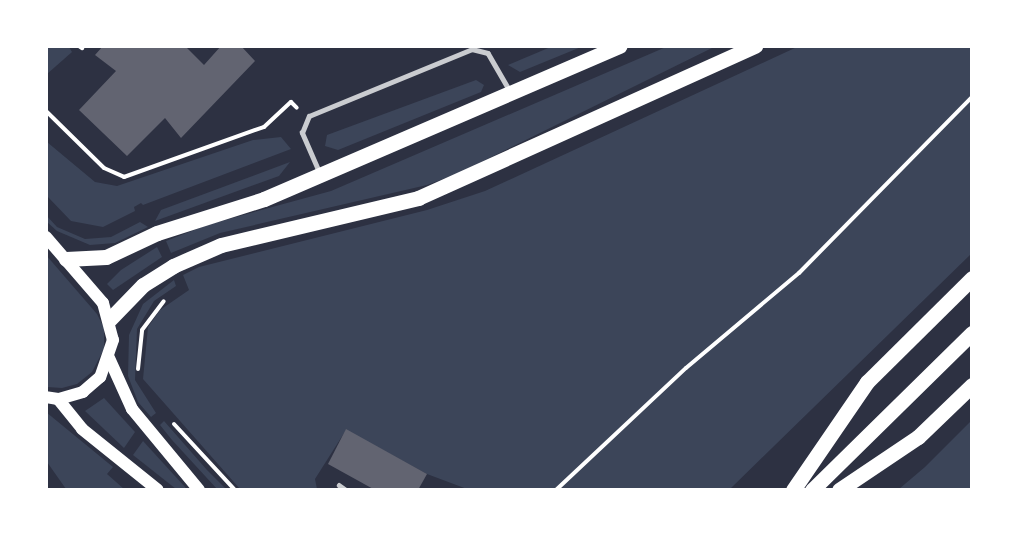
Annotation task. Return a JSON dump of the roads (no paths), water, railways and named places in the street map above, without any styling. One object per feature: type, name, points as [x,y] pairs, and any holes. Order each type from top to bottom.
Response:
[{"type":"main road","points":[[66,259],[91,260],[126,251],[157,233],[264,199],[620,46]]},
{"type":"main road","points":[[110,319],[124,301],[173,266],[221,245],[418,198],[755,46]]},
{"type":"main road","points":[[46,237],[103,303],[110,319],[113,340],[110,358],[100,377],[83,392],[52,398]]},
{"type":"main road","points":[[793,489],[867,381],[972,278]]},
{"type":"main road","points":[[812,489],[972,333]]},
{"type":"main road","points":[[110,358],[132,409],[199,489]]},
{"type":"main road","points":[[839,489],[918,437],[972,385]]},
{"type":"main road","points":[[52,398],[82,429],[158,489]]},
{"type":"lane","points":[[320,175],[302,133],[308,118],[472,49],[488,53],[512,93]]},
{"type":"lane","points":[[339,485],[346,489]]}]
